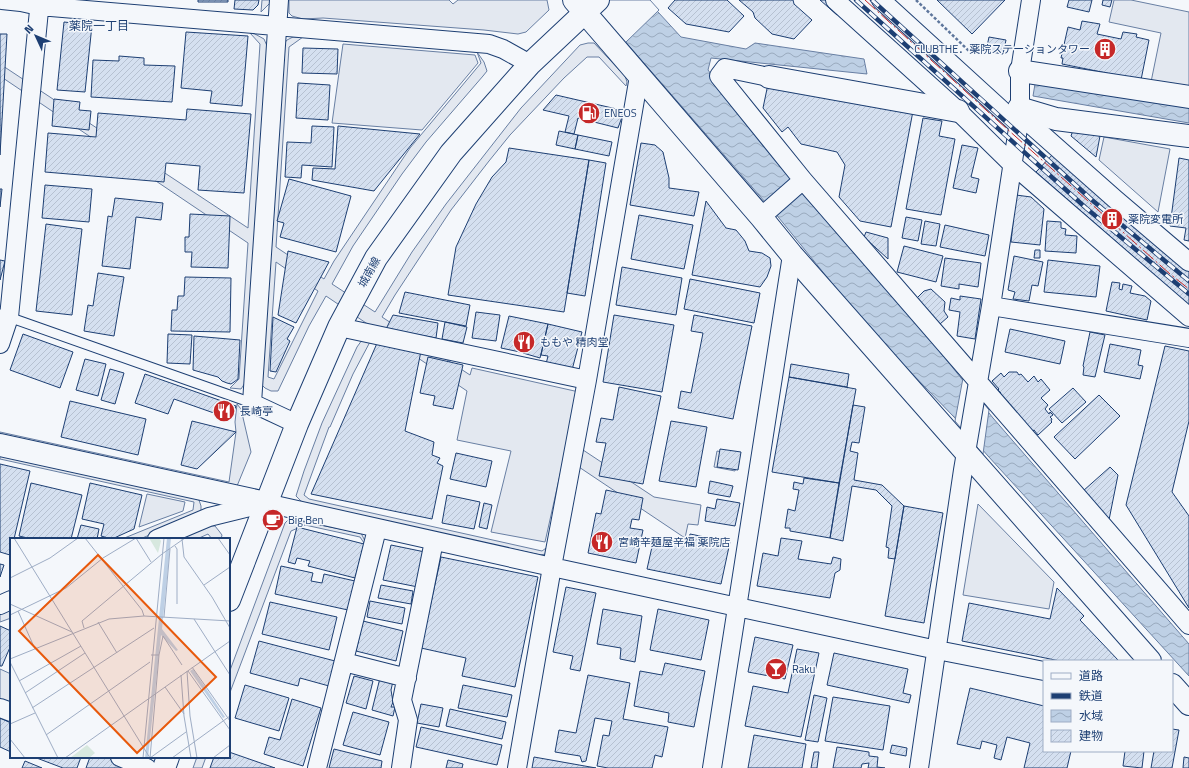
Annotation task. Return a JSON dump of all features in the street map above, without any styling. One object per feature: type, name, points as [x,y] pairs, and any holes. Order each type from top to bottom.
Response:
[{"type":"street","points":[[2,0],[489,44],[502,49],[530,64]]},
{"type":"street","points":[[279,0],[252,403],[297,424]]},
{"type":"street","points":[[836,0],[958,111],[1012,164],[1189,317]]},
{"type":"street","points":[[881,0],[1019,115],[1189,262]]},
{"type":"street","points":[[919,768],[1012,164],[1019,115],[1020,71],[1031,0]]},
{"type":"street","points":[[0,344],[5,315],[40,3]]},
{"type":"street","points":[[587,4],[639,76],[765,214],[792,255],[968,446],[1149,660]]},
{"type":"street","name":"城南線","points":[[230,597],[297,424],[339,327],[376,258],[450,153],[530,64],[587,4]]},
{"type":"street","points":[[958,111],[769,78],[725,68],[719,76],[801,182],[978,388],[1189,625]]},
{"type":"street","points":[[1020,71],[1189,97]]},
{"type":"street","points":[[517,768],[552,567],[587,380],[639,76]]},
{"type":"street","points":[[1019,115],[1189,136]]},
{"type":"street","points":[[765,214],[801,182]]},
{"type":"street","points":[[712,768],[792,255]]},
{"type":"street","points":[[991,306],[1189,338]]},
{"type":"street","points":[[339,327],[587,380]]},
{"type":"street","points":[[0,445],[552,567],[937,650],[1043,671]]},
{"type":"street","points":[[159,538],[209,517],[266,503]]},
{"type":"street","points":[[317,768],[378,528]]},
{"type":"street","points":[[401,768],[408,720],[402,700],[434,541]]},
{"type":"street","points":[[0,605],[10,600]]},
{"type":"street","points":[[344,662],[407,678]]},
{"type":"street","points":[[1173,686],[1189,705]]},
{"type":"street","points":[[1173,698],[1189,705]]},
{"type":"street","points":[[0,708],[10,712]]},
{"type":"street","points":[[122,758],[147,768]]},
{"type":"street","points":[[164,768],[168,758]]},
{"type":"lane","points":[[5,315],[252,403]]},
{"type":"path","points":[[916,0],[972,54]]},
{"type":"shaded area","points":[[262,0],[270,0],[270,3],[261,12]]},
{"type":"shaded area","points":[[289,0],[449,0],[453,4],[458,0],[547,0],[549,10],[526,32],[518,34],[484,30],[323,18],[303,19],[292,16],[289,13]]},
{"type":"shaded area","points":[[1114,0],[1131,0],[1189,12],[1189,89],[1151,82],[1161,33],[1109,22]]},
{"type":"shaded area","points":[[250,33],[264,39],[267,46],[283,45],[287,40],[293,37],[303,37],[289,47],[276,247],[324,279],[334,261],[410,148],[481,63],[477,52],[484,62],[487,71],[426,142],[402,174],[353,246],[332,284],[375,312],[412,252],[446,204],[521,108],[580,45],[594,43],[625,76],[627,82],[626,86],[599,57],[587,57],[564,78],[510,135],[451,210],[382,317],[470,375],[472,368],[579,392],[568,440],[654,497],[701,505],[698,525],[688,524],[685,538],[564,457],[545,542],[491,532],[511,451],[457,440],[467,391],[326,296],[309,326],[278,391],[271,391],[261,384],[245,383],[241,389],[230,388],[239,379],[248,243],[0,76],[0,64],[248,228],[260,44]],"holes":[[[276,262],[318,291],[274,379],[268,377]]]},
{"type":"shaded area","points":[[343,44],[475,55],[478,63],[422,130],[332,123]]},
{"type":"shaded area","points":[[1104,137],[1170,149],[1158,212],[1099,160]]},
{"type":"shaded area","points":[[362,340],[371,340],[353,374],[329,427],[304,495],[309,499],[542,551],[549,546],[546,554],[540,555],[304,503],[296,496],[322,423],[357,347]]},
{"type":"shaded area","points":[[237,404],[241,409],[251,452],[237,486],[0,437],[0,432],[229,482],[236,432],[235,422]]},
{"type":"shaded area","points":[[717,451],[738,455],[735,471],[714,467]]},
{"type":"shaded area","points":[[0,453],[193,497],[199,500],[201,512],[142,538],[124,538],[193,510],[194,502],[0,459]]},
{"type":"shaded area","points":[[147,494],[185,502],[183,511],[139,527]]},
{"type":"shaded area","points":[[978,504],[1054,582],[1049,609],[963,595]]},
{"type":"shaded area","points":[[289,519],[361,533],[366,546],[360,537],[305,525],[291,531],[230,692],[230,670],[285,523]]},
{"type":"shaded area","points":[[210,526],[215,526],[222,535],[221,538],[211,538],[208,534],[199,538],[179,538]]},
{"type":"shaded area","points":[[10,609],[10,618],[0,622],[0,613]]},
{"type":"shaded area","points":[[0,669],[10,674],[10,705],[0,701]]},
{"type":"shaded area","points":[[197,758],[206,758],[202,768],[193,768]]},
{"type":"water","points":[[589,0],[647,0],[681,37],[746,49],[755,43],[864,59],[867,74],[711,58],[708,70],[804,196],[901,303],[993,418],[1189,644],[1189,676],[954,417],[870,330],[779,218]]},
{"type":"water","points":[[1036,78],[1189,104],[1189,123],[1033,96]]},
{"type":"pier","points":[[588,0],[650,0],[659,10],[625,43]]},
{"type":"pier","points":[[963,378],[989,410],[983,454],[955,421]]},
{"type":"building","points":[[198,0],[228,0],[228,2],[198,2]]},
{"type":"building","points":[[235,0],[259,0],[258,5],[253,10],[234,9]]},
{"type":"building","points":[[675,0],[727,0],[744,16],[729,32],[686,24],[668,8]]},
{"type":"building","points":[[739,0],[793,0],[794,4],[812,20],[794,39],[772,34],[755,18],[753,12]]},
{"type":"building","points":[[820,0],[831,0],[841,9],[837,15]]},
{"type":"building","points":[[937,0],[1005,0],[972,34]]},
{"type":"building","points":[[1069,0],[1092,0],[1089,12],[1067,7]]},
{"type":"building","points":[[1103,0],[1112,0],[1110,7],[1102,5]]},
{"type":"building","name":"CLUBTHE．薬院ステーションタワー","points":[[1082,21],[1100,24],[1097,34],[1121,39],[1123,32],[1137,34],[1136,37],[1149,40],[1141,80],[1062,64],[1063,58],[1061,58],[1068,27],[1080,30]]},
{"type":"building","points":[[64,22],[92,25],[85,92],[57,90]]},
{"type":"building","points":[[186,32],[248,36],[242,106],[210,103],[212,91],[181,88]]},
{"type":"building","points":[[0,34],[7,34],[0,155]]},
{"type":"building","points":[[989,37],[1006,40],[1003,54],[986,51]]},
{"type":"building","points":[[303,48],[338,49],[337,74],[302,73]]},
{"type":"building","points":[[119,56],[144,58],[144,65],[175,66],[172,102],[91,97],[93,60],[119,61]]},
{"type":"building","points":[[298,83],[330,85],[328,120],[296,118]]},
{"type":"building","points":[[768,84],[913,111],[891,227],[860,221],[839,197],[845,165],[837,152],[801,144],[788,127],[782,132],[763,108]]},
{"type":"building","name":"ENEOS","points":[[556,95],[621,110],[622,117],[618,128],[578,118],[574,134],[565,132],[569,116],[543,110]]},
{"type":"building","points":[[54,99],[80,102],[79,110],[91,111],[89,130],[52,126]]},
{"type":"building","points":[[187,109],[251,114],[244,193],[198,190],[200,166],[166,163],[164,182],[45,172],[48,133],[96,137],[98,113],[186,120]]},
{"type":"building","points":[[923,118],[942,121],[939,136],[955,139],[941,215],[906,209]]},
{"type":"building","points":[[312,126],[334,127],[332,167],[302,165],[301,178],[285,177],[287,142],[311,143]]},
{"type":"building","points":[[338,126],[420,134],[374,191],[312,180],[313,168],[335,169]]},
{"type":"building","points":[[1073,130],[1100,136],[1096,157],[1071,136]]},
{"type":"building","points":[[559,131],[578,135],[575,149],[556,145]]},
{"type":"building","points":[[578,135],[612,142],[609,156],[575,149]]},
{"type":"building","points":[[641,143],[655,145],[663,152],[669,178],[669,188],[699,192],[694,216],[630,205]]},
{"type":"building","points":[[962,145],[978,148],[971,177],[979,179],[976,193],[953,188]]},
{"type":"building","points":[[509,148],[589,160],[564,312],[448,295],[456,247],[476,204],[492,177],[506,162]]},
{"type":"building","name":"薬院変電所","points":[[1055,152],[1189,267],[1189,305],[1036,172]]},
{"type":"building","points":[[1179,158],[1189,160],[1189,241],[1184,240],[1186,228],[1170,226]]},
{"type":"building","points":[[589,160],[606,163],[585,296],[567,293]]},
{"type":"building","points":[[289,179],[351,196],[336,252],[280,237],[284,223],[277,221]]},
{"type":"building","points":[[45,185],[92,189],[89,222],[42,218]]},
{"type":"building","points":[[0,189],[2,189],[0,207]]},
{"type":"building","points":[[1016,195],[1031,197],[1044,209],[1040,245],[1011,242]]},
{"type":"building","points":[[115,198],[163,203],[161,220],[136,217],[130,269],[102,266],[108,216],[112,217]]},
{"type":"building","points":[[706,201],[726,228],[736,230],[745,241],[749,251],[762,253],[770,258],[771,266],[767,277],[760,287],[692,275]]},
{"type":"building","points":[[190,214],[230,216],[228,268],[191,267],[192,252],[185,252],[185,237],[189,237]]},
{"type":"building","points":[[639,215],[693,225],[684,269],[631,259]]},
{"type":"building","points":[[906,217],[922,220],[918,241],[902,238]]},
{"type":"building","points":[[925,221],[940,224],[936,246],[921,244]]},
{"type":"building","points":[[1047,221],[1061,222],[1061,228],[1066,229],[1065,235],[1077,236],[1076,253],[1045,251]]},
{"type":"building","points":[[46,224],[82,229],[72,315],[36,311]]},
{"type":"building","points":[[945,225],[989,235],[985,256],[940,247]]},
{"type":"building","points":[[866,232],[888,238],[888,259],[864,237]]},
{"type":"building","points":[[904,246],[943,256],[936,282],[897,272]]},
{"type":"building","points":[[1035,250],[1040,250],[1040,258],[1034,258]]},
{"type":"building","points":[[288,251],[329,262],[296,323],[278,315]]},
{"type":"building","points":[[1014,256],[1043,262],[1038,286],[1032,285],[1029,301],[1013,299],[1015,292],[1008,290]]},
{"type":"building","points":[[945,258],[981,263],[978,287],[959,284],[959,289],[941,286]]},
{"type":"building","points":[[0,260],[5,261],[0,280]]},
{"type":"building","points":[[1048,260],[1100,266],[1096,297],[1044,292]]},
{"type":"building","points":[[622,267],[682,278],[676,315],[616,305]]},
{"type":"building","points":[[98,273],[124,277],[114,336],[84,331],[88,305],[93,306]]},
{"type":"building","points":[[185,277],[231,278],[230,332],[171,331],[172,310],[177,310],[178,296],[184,296]]},
{"type":"building","points":[[690,279],[760,293],[754,323],[684,309]]},
{"type":"building","points":[[1112,282],[1120,283],[1119,289],[1122,290],[1123,284],[1132,286],[1130,293],[1145,296],[1151,301],[1147,320],[1106,311]]},
{"type":"building","points":[[931,289],[945,302],[944,311],[948,317],[940,324],[916,299],[924,291]]},
{"type":"building","points":[[405,292],[470,305],[466,326],[399,313]]},
{"type":"building","points":[[960,296],[981,299],[975,339],[957,336],[960,312],[949,310],[951,298],[960,300]]},
{"type":"building","points":[[476,312],[500,315],[496,341],[472,338]]},
{"type":"building","points":[[393,315],[438,323],[436,338],[386,329]]},
{"type":"building","points":[[614,315],[674,325],[662,392],[603,382]]},
{"type":"building","points":[[694,315],[752,326],[733,419],[678,408],[681,391],[691,393],[703,333],[691,331]]},
{"type":"building","points":[[509,316],[548,324],[540,358],[523,353],[524,351],[520,350],[520,352],[501,348]]},
{"type":"building","points":[[273,317],[294,327],[287,339],[290,341],[276,372],[270,371]]},
{"type":"building","points":[[445,322],[467,327],[463,343],[442,339]]},
{"type":"building","points":[[548,324],[582,332],[572,370],[546,364],[548,356],[541,355]]},
{"type":"building","points":[[1010,329],[1065,341],[1060,364],[1005,352]]},
{"type":"building","points":[[1090,332],[1105,335],[1095,377],[1083,375],[1083,366]]},
{"type":"building","points":[[23,334],[73,352],[60,388],[10,370]]},
{"type":"building","points":[[168,334],[192,335],[190,364],[167,363]]},
{"type":"building","points":[[194,336],[240,340],[238,379],[231,384],[222,381],[218,377],[193,370]]},
{"type":"building","points":[[378,341],[421,351],[405,431],[434,442],[432,455],[440,458],[437,463],[443,466],[432,519],[311,494]]},
{"type":"building","points":[[1110,344],[1141,350],[1138,365],[1143,366],[1140,379],[1104,372]]},
{"type":"building","points":[[1165,346],[1189,351],[1189,421],[1172,492],[1189,516],[1189,608],[1126,505]]},
{"type":"building","points":[[428,357],[463,365],[453,409],[433,405],[435,396],[420,393]]},
{"type":"building","points":[[85,359],[106,364],[98,396],[76,390]]},
{"type":"building","points":[[791,364],[849,374],[847,387],[789,377]]},
{"type":"building","points":[[110,369],[124,373],[115,404],[101,400]]},
{"type":"building","points":[[1009,372],[1017,372],[1019,375],[1021,374],[1028,382],[1034,376],[1038,382],[1041,379],[1050,390],[1041,398],[1048,405],[1045,409],[1049,414],[1050,412],[1053,415],[1050,417],[1052,422],[1038,435],[1034,430],[1031,432],[999,395],[1001,393],[998,390],[999,389],[992,381],[1001,373],[1004,377]]},
{"type":"building","points":[[145,374],[236,406],[231,419],[174,399],[168,414],[135,403]]},
{"type":"building","points":[[789,377],[856,389],[839,483],[772,472]]},
{"type":"building","points":[[619,387],[661,396],[643,484],[599,476],[606,443],[596,442],[601,418],[613,420]]},
{"type":"building","points":[[1073,388],[1086,402],[1062,423],[1049,409]]},
{"type":"building","points":[[1099,395],[1120,416],[1075,459],[1054,437]]},
{"type":"building","points":[[70,401],[146,419],[138,455],[61,437]]},
{"type":"building","points":[[853,405],[865,407],[859,443],[852,442],[850,451],[858,453],[854,480],[882,485],[904,506],[895,559],[888,558],[889,548],[886,547],[892,506],[876,490],[852,486],[843,541],[830,538]]},
{"type":"building","points":[[192,421],[236,432],[197,469],[181,465]]},
{"type":"building","points":[[671,421],[707,427],[696,487],[659,481]]},
{"type":"building","points":[[720,449],[741,452],[738,470],[717,467]]},
{"type":"building","points":[[456,453],[492,461],[486,487],[450,479]]},
{"type":"building","points":[[0,464],[30,471],[14,538],[10,538],[10,555],[0,552]]},
{"type":"building","points":[[1110,467],[1118,475],[1109,520],[1083,491]]},
{"type":"building","points":[[804,478],[839,483],[830,538],[790,531],[790,528],[785,528],[788,509],[795,511],[799,490],[793,489],[794,482],[803,484]]},
{"type":"building","points":[[710,481],[733,486],[730,497],[708,493]]},
{"type":"building","points":[[31,483],[82,495],[71,538],[28,538],[19,536]]},
{"type":"building","points":[[90,483],[142,495],[134,529],[114,538],[101,536],[104,524],[82,519]]},
{"type":"building","points":[[606,490],[643,498],[639,520],[632,519],[630,528],[643,530],[636,563],[588,553],[596,513],[601,514]]},
{"type":"building","points":[[447,495],[480,502],[474,529],[442,523]]},
{"type":"building","points":[[717,499],[740,503],[735,526],[705,521],[707,507],[715,509]]},
{"type":"building","points":[[484,503],[492,505],[487,529],[479,527]]},
{"type":"building","points":[[904,506],[943,513],[924,623],[885,616]]},
{"type":"building","points":[[81,525],[99,529],[97,538],[77,538]]},
{"type":"building","points":[[297,527],[364,544],[355,578],[308,566],[310,561],[297,558],[295,564],[288,562]]},
{"type":"building","points":[[690,534],[730,542],[721,584],[647,569],[654,538],[688,545]]},
{"type":"building","points":[[781,538],[802,541],[798,559],[831,564],[833,557],[841,559],[840,570],[835,573],[830,598],[757,586],[763,553],[778,556]]},
{"type":"building","points":[[391,545],[425,552],[418,587],[383,580]]},
{"type":"building","points":[[441,557],[538,577],[515,687],[462,676],[466,658],[421,648]]},
{"type":"building","points":[[0,564],[4,565],[0,577]]},
{"type":"building","points":[[281,566],[313,573],[311,581],[322,583],[324,574],[355,581],[348,610],[275,594]]},
{"type":"building","points":[[381,585],[413,591],[411,604],[378,598]]},
{"type":"building","points":[[566,587],[596,593],[580,671],[570,669],[573,656],[553,652]]},
{"type":"building","points":[[1057,588],[1084,616],[1080,620],[1118,660],[1055,660],[962,641],[969,603],[1050,619]]},
{"type":"building","points":[[370,601],[405,608],[402,624],[367,617]]},
{"type":"building","points":[[270,602],[337,617],[329,650],[262,634]]},
{"type":"building","points":[[603,609],[642,616],[635,662],[620,659],[621,648],[597,644]]},
{"type":"building","points":[[658,609],[709,620],[701,660],[650,650]]},
{"type":"building","points":[[363,621],[403,631],[396,661],[356,651]]},
{"type":"building","points":[[0,626],[10,631],[10,647],[2,666],[0,666]]},
{"type":"building","points":[[755,637],[793,645],[785,679],[748,672]]},
{"type":"building","points":[[259,641],[335,661],[329,686],[300,678],[298,686],[250,673]]},
{"type":"building","points":[[797,649],[819,653],[801,737],[745,726],[753,686],[788,693]]},
{"type":"building","points":[[834,653],[908,669],[903,693],[911,695],[909,703],[827,685]]},
{"type":"building","points":[[665,663],[705,671],[694,727],[668,722],[669,713],[634,706],[640,671],[662,675]]},
{"type":"building","points":[[588,675],[630,683],[623,719],[668,727],[662,757],[655,755],[652,768],[608,768],[597,766],[603,735],[609,736],[612,721],[595,718],[586,761],[582,762],[580,756],[555,752],[559,730],[576,733]]},
{"type":"building","points":[[354,676],[373,681],[366,709],[346,703]]},
{"type":"building","points":[[380,678],[393,681],[391,690],[393,702],[391,707],[395,707],[393,716],[372,710]]},
{"type":"building","points":[[245,685],[289,698],[279,731],[235,718]]},
{"type":"building","points":[[463,685],[512,695],[507,717],[458,708]]},
{"type":"building","points":[[970,688],[1043,706],[1043,752],[1071,752],[1067,768],[1024,768],[1030,743],[1007,737],[1001,760],[994,758],[997,745],[982,741],[980,749],[957,744]]},
{"type":"building","points":[[814,695],[827,698],[818,742],[805,740]]},
{"type":"building","points":[[833,697],[890,706],[883,750],[825,741]]},
{"type":"building","points":[[292,699],[321,708],[303,766],[264,754],[269,737],[280,740]]},
{"type":"building","points":[[421,704],[443,708],[439,727],[417,723]]},
{"type":"building","points":[[450,709],[506,722],[502,739],[446,726]]},
{"type":"building","points":[[353,712],[389,722],[380,755],[343,745]]},
{"type":"building","points":[[0,718],[10,723],[10,752],[0,747]]},
{"type":"building","points":[[421,727],[502,745],[497,765],[416,747]]},
{"type":"building","points":[[1173,729],[1179,730],[1172,768],[1151,768],[1154,752],[1173,752]]},
{"type":"building","points":[[754,735],[806,744],[802,768],[748,768]]},
{"type":"building","points":[[892,745],[907,748],[906,756],[890,753]]},
{"type":"building","points":[[837,747],[869,752],[869,756],[878,757],[877,767],[885,768],[868,768],[869,763],[862,764],[861,768],[833,768]]},
{"type":"building","points":[[334,749],[382,761],[381,768],[329,768]]},
{"type":"building","points":[[230,752],[275,768],[210,768],[214,758],[230,758]]},
{"type":"building","points":[[814,752],[819,752],[817,768],[811,768]]},
{"type":"building","points":[[1125,752],[1144,752],[1142,768],[1123,766]]},
{"type":"building","points":[[534,757],[596,768],[532,768]]},
{"type":"building","points":[[1184,757],[1189,758],[1189,768],[1183,768]]},
{"type":"building","points":[[37,758],[81,758],[77,768],[63,768]]},
{"type":"building","points":[[90,758],[108,758],[123,764],[121,768],[86,768]]},
{"type":"building","points":[[448,760],[463,764],[462,768],[446,768]]},
{"type":"building","points":[[25,761],[42,768],[22,768]]},
{"type":"railway","points":[[856,0],[1086,208],[1189,294]]},
{"type":"railway","points":[[872,0],[1092,200],[1189,281]]},
{"type":"power","points":[[865,0],[997,120],[1170,274],[1189,289]]},
{"type":"place","name":"CLUBTHE．薬院ステーションタワー","points":[[1105,49]]},
{"type":"place","name":"ENEOS","points":[[589,113]]},
{"type":"place","name":"薬院変電所","points":[[1112,219]]},
{"type":"place","name":"ももや 精肉堂","points":[[524,342]]},
{"type":"place","name":"長崎亭","points":[[224,411]]},
{"type":"place","name":"Big Ben","points":[[273,520]]},
{"type":"place","name":"宮崎辛麺屋辛福 薬院店","points":[[602,542]]},
{"type":"place","name":"Raku","points":[[776,669]]},
{"type":"district","name":"薬院一丁目","points":[[99,26]]}]
